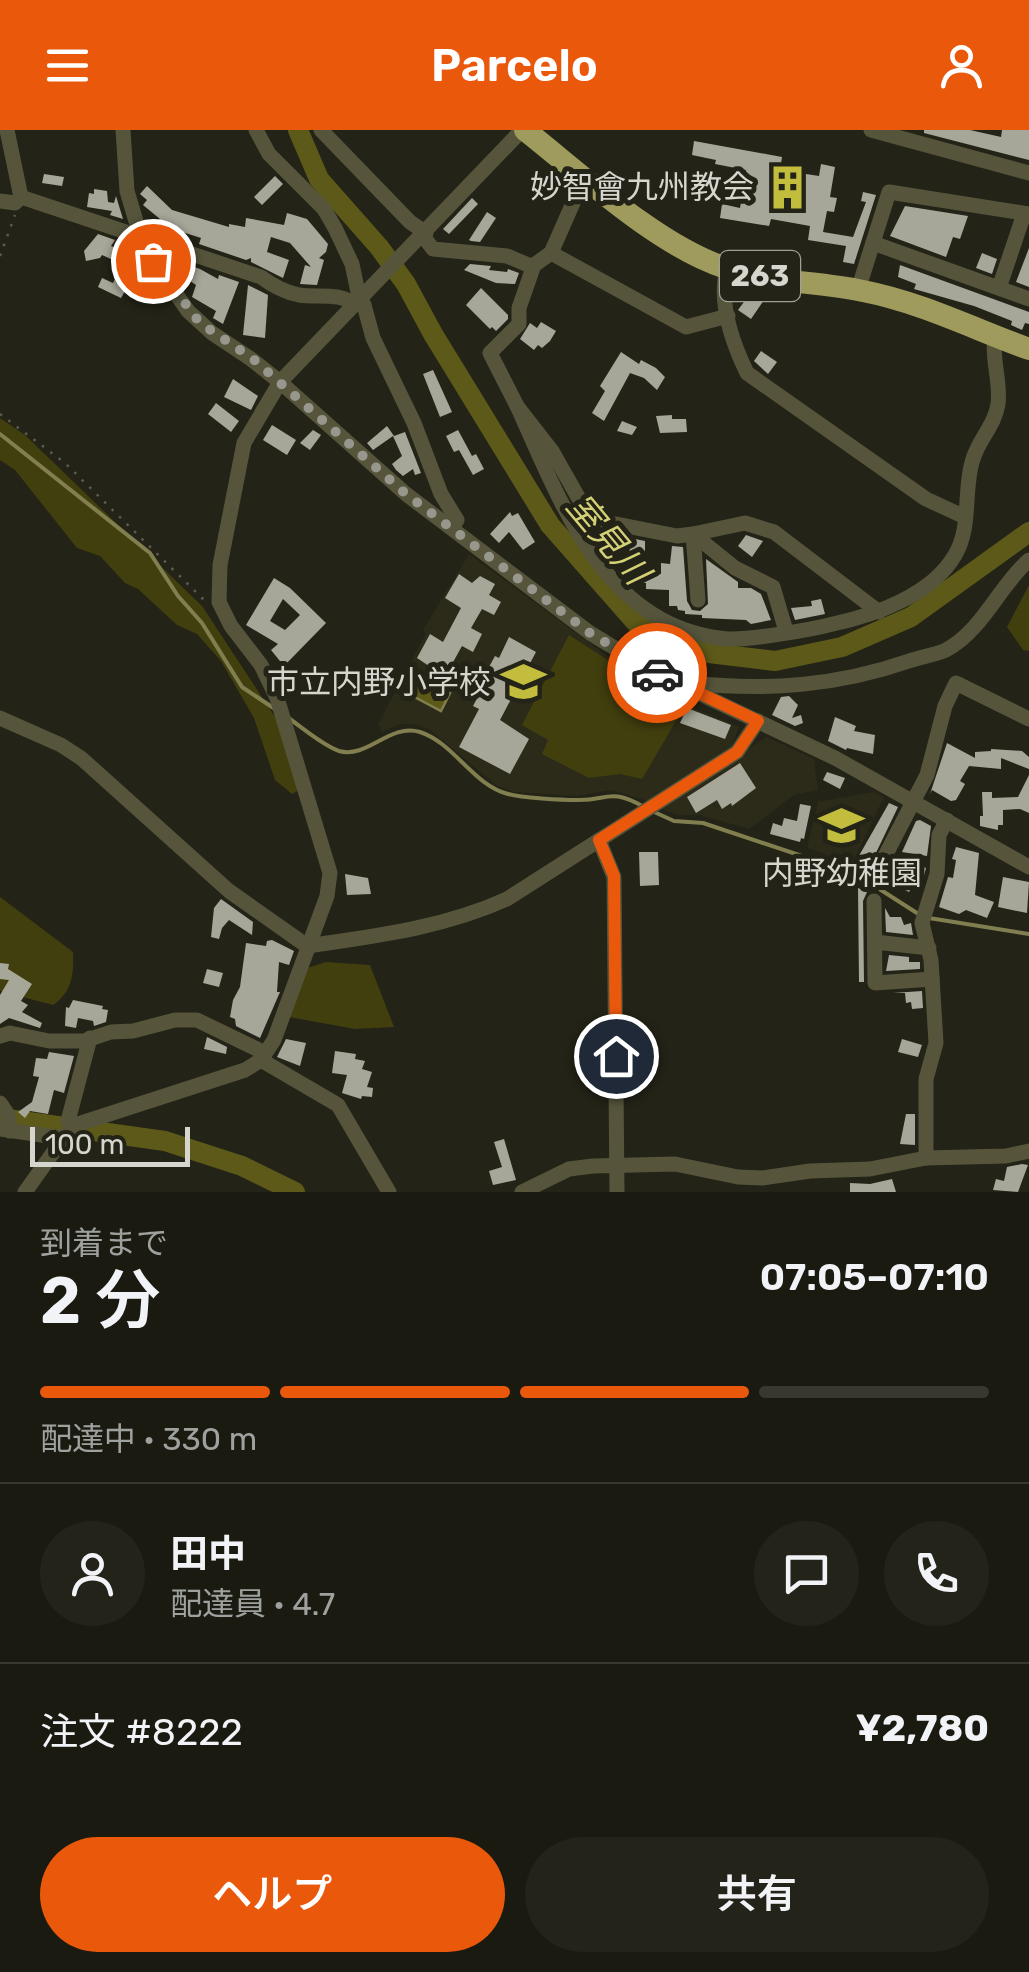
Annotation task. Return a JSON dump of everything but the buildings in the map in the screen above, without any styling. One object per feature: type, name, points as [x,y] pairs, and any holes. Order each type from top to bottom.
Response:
[{"type":"highway","name":"263","points":[[523,130],[668,240],[728,269],[896,298],[1029,348]]},
{"type":"street","points":[[7,130],[12,200],[261,277],[276,288],[358,302]]},
{"type":"street","points":[[122,130],[127,191],[141,238],[175,294],[200,323],[280,382],[374,467],[590,633],[686,688],[758,721],[1029,866]]},
{"type":"street","points":[[256,130],[268,154],[324,209],[352,264],[358,302],[457,520],[452,528]]},
{"type":"street","points":[[321,130],[433,248],[507,256],[533,268]]},
{"type":"street","points":[[4,1119],[67,1132],[245,1070],[263,1057],[274,1040],[327,896],[330,873],[278,698],[220,602],[220,565],[244,443],[280,382],[523,130]]},
{"type":"street","points":[[870,130],[1029,172]]},
{"type":"street","points":[[584,178],[551,253],[533,268],[519,308],[519,324],[490,353],[569,521],[596,562],[630,598],[684,630],[731,639],[812,629],[879,612],[907,599],[956,554],[966,517],[972,460],[998,404],[992,355],[995,336]]},
{"type":"street","points":[[858,290],[889,192],[1026,214],[999,288]]},
{"type":"street","points":[[873,244],[1029,299]]},
{"type":"street","points":[[551,253],[686,326],[728,316]]},
{"type":"street","points":[[728,269],[723,285],[728,316],[734,346],[747,373],[926,498],[966,517]]},
{"type":"street","points":[[516,406],[552,451],[587,513],[611,523],[663,533],[693,534],[744,523],[774,532],[879,612]]},
{"type":"street","points":[[693,534],[698,600]]},
{"type":"street","points":[[693,534],[734,568],[773,587],[786,631]]},
{"type":"street","points":[[686,688],[691,683],[764,688],[840,681],[947,650],[985,615],[1029,560]]},
{"type":"street","points":[[884,856],[927,775],[945,706],[956,682],[1029,719]]},
{"type":"street","points":[[0,718],[61,744],[81,758],[229,890],[307,946],[419,929],[506,899],[737,752],[758,721]]},
{"type":"street","points":[[926,1158],[926,1078],[936,1043],[924,915],[937,874],[939,835],[946,820]]},
{"type":"street","points":[[599,840],[614,876],[618,1192]]},
{"type":"street","points":[[874,901],[875,982],[932,979]]},
{"type":"street","points":[[875,942],[929,948]]},
{"type":"street","points":[[0,1036],[10,1033],[49,1041],[90,1038],[176,1020],[197,1020],[338,1105],[389,1192]]},
{"type":"street","points":[[24,1192],[67,1132],[90,1038]]},
{"type":"street","points":[[522,1192],[568,1168],[617,1164],[675,1164],[762,1178],[870,1169],[926,1158],[1006,1156],[1029,1151]]},
{"type":"path","points":[[0,256],[15,216],[12,200]]},
{"type":"path","points":[[0,414],[65,463],[202,598],[213,604],[220,602]]},
{"type":"shaded area","points":[[0,418],[25,435],[202,606],[281,726],[301,789],[292,794],[275,780],[254,718],[221,661],[197,634],[177,625],[138,589],[125,583],[100,556],[77,548],[15,470],[0,460]]},
{"type":"shaded area","name":"市立内野小学校","points":[[469,554],[618,664],[678,701],[739,727],[732,746],[651,802],[611,790],[577,796],[514,792],[497,786],[429,729],[400,724],[382,732],[378,724],[426,633],[423,630]]},
{"type":"shaded area","points":[[1029,585],[1029,651],[1023,650],[1007,627]]},
{"type":"shaded area","points":[[569,635],[683,709],[642,779],[620,774],[589,778],[542,754],[548,740],[522,725]]},
{"type":"shaded area","points":[[416,675],[450,693],[441,711],[407,693]]},
{"type":"shaded area","points":[[767,737],[814,759],[818,790],[794,795],[749,829],[656,807]]},
{"type":"shaded area","name":"内野幼稚園","points":[[873,792],[884,797],[852,864],[807,848],[818,802]]},
{"type":"shaded area","points":[[0,897],[73,952],[70,982],[53,1005],[0,991]]},
{"type":"shaded area","points":[[326,962],[370,965],[394,1027],[355,1029],[289,1017],[304,969]]},
{"type":"waterway","name":"室見川","points":[[298,130],[319,179],[406,284],[550,525],[638,625],[662,638],[709,653],[775,661],[842,647],[911,617],[1029,532]]},
{"type":"waterway","points":[[0,434],[150,553],[178,596],[202,623],[242,687],[275,709]]},
{"type":"waterway","points":[[287,717],[339,751],[360,750],[398,732],[420,732],[443,745],[484,782],[508,794],[570,800],[616,796],[644,807]]},
{"type":"waterway","points":[[652,811],[674,821],[703,823],[856,874],[920,915]]},
{"type":"waterway","points":[[929,918],[1029,934]]},
{"type":"waterway","points":[[0,1118],[165,1141],[242,1166],[295,1192]]},
{"type":"way so far","points":[[153,261],[200,323],[252,358],[406,494],[590,633],[657,673]]},
{"type":"place","name":"妙智會九州教会","points":[[787,187]]},
{"type":"place","name":"市立内野小学校","points":[[524,682]]},
{"type":"place","name":"内野幼稚園","points":[[842,825]]},
{"type":"route","points":[[616,1056],[614,876],[599,840],[737,752],[758,721],[657,673]]}]
